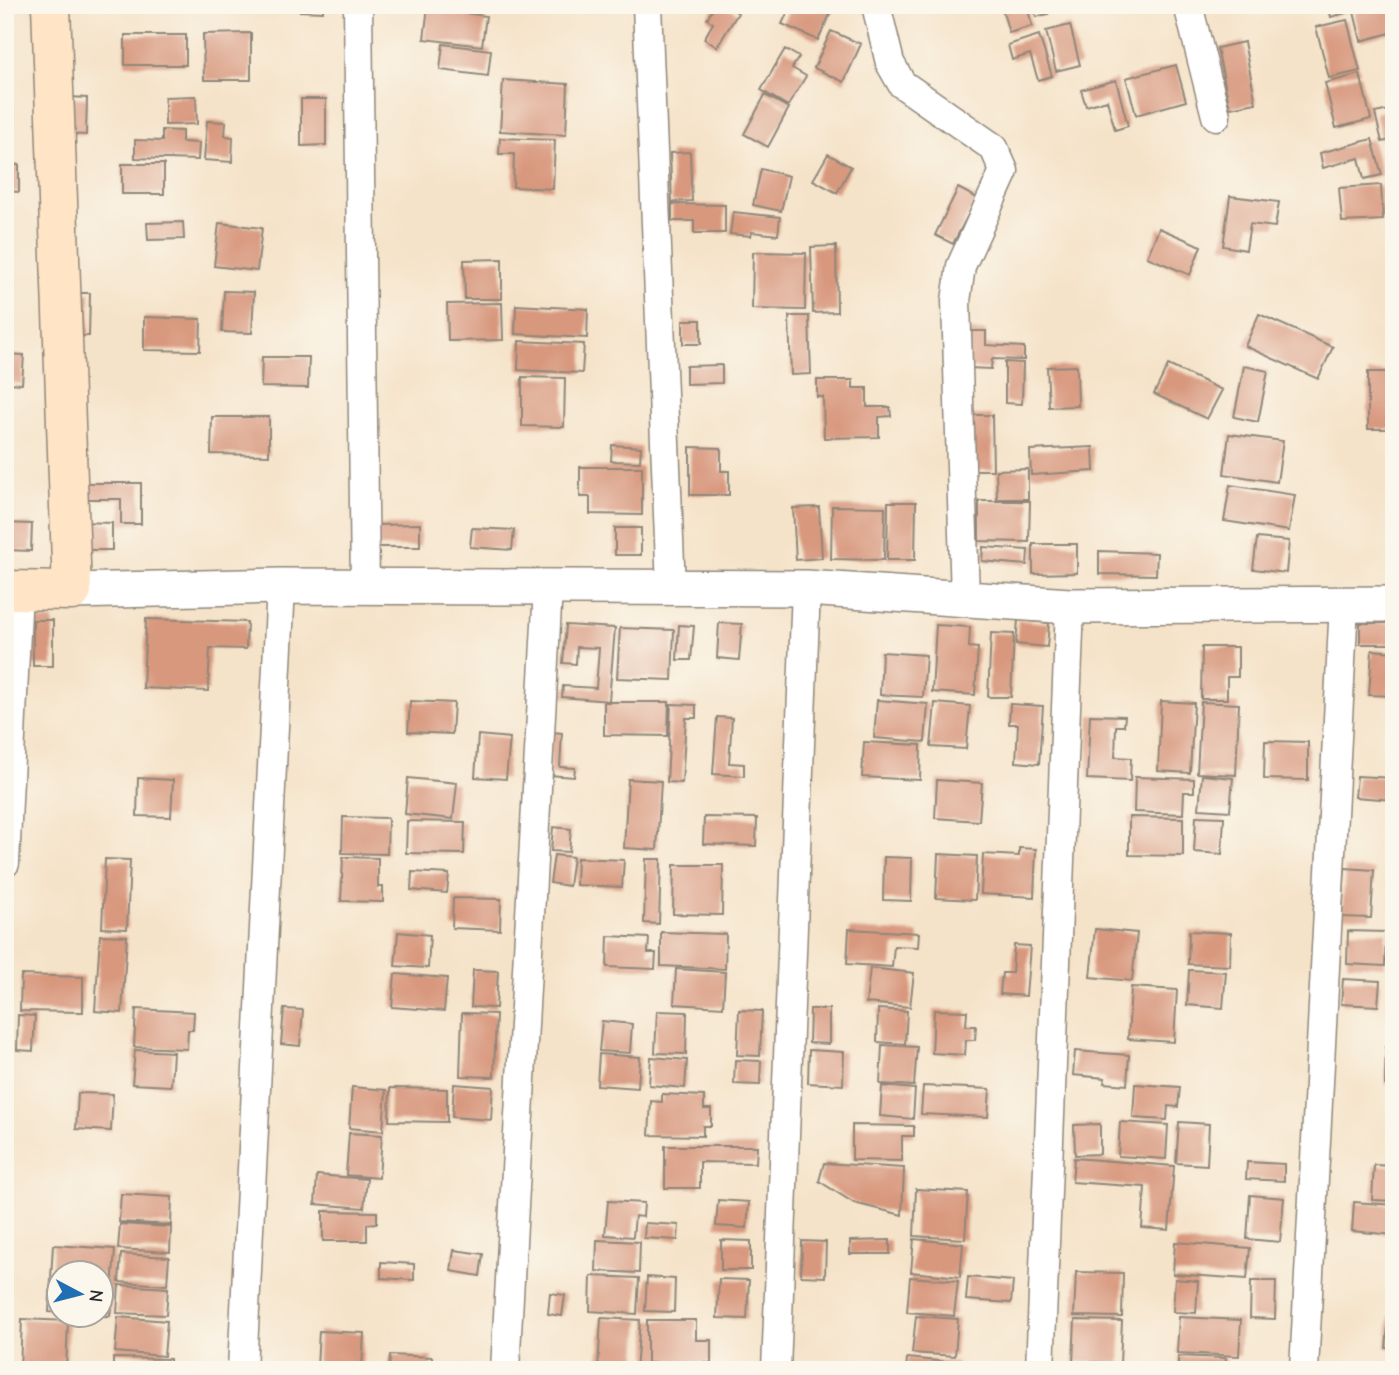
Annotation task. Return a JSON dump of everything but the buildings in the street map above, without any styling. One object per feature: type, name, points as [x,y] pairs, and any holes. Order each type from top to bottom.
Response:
[{"type":"main road","points":[[12,590],[72,591],[51,5]]},
{"type":"street","points":[[358,5],[365,587]]},
{"type":"street","points":[[647,5],[671,588]]},
{"type":"street","points":[[876,5],[890,63],[902,84],[994,148],[1004,171],[961,266],[956,301],[965,598]]},
{"type":"street","points":[[1188,5],[1216,116]]},
{"type":"street","points":[[242,1370],[281,586]]},
{"type":"street","points":[[72,591],[281,586],[806,588],[1070,606],[1394,604]]},
{"type":"street","points":[[505,1370],[548,588]]},
{"type":"street","points":[[776,1370],[806,588]]},
{"type":"street","points":[[5,863],[12,590]]},
{"type":"street","points":[[1304,1370],[1344,604]]},
{"type":"street","points":[[1040,1370],[1070,606]]}]
